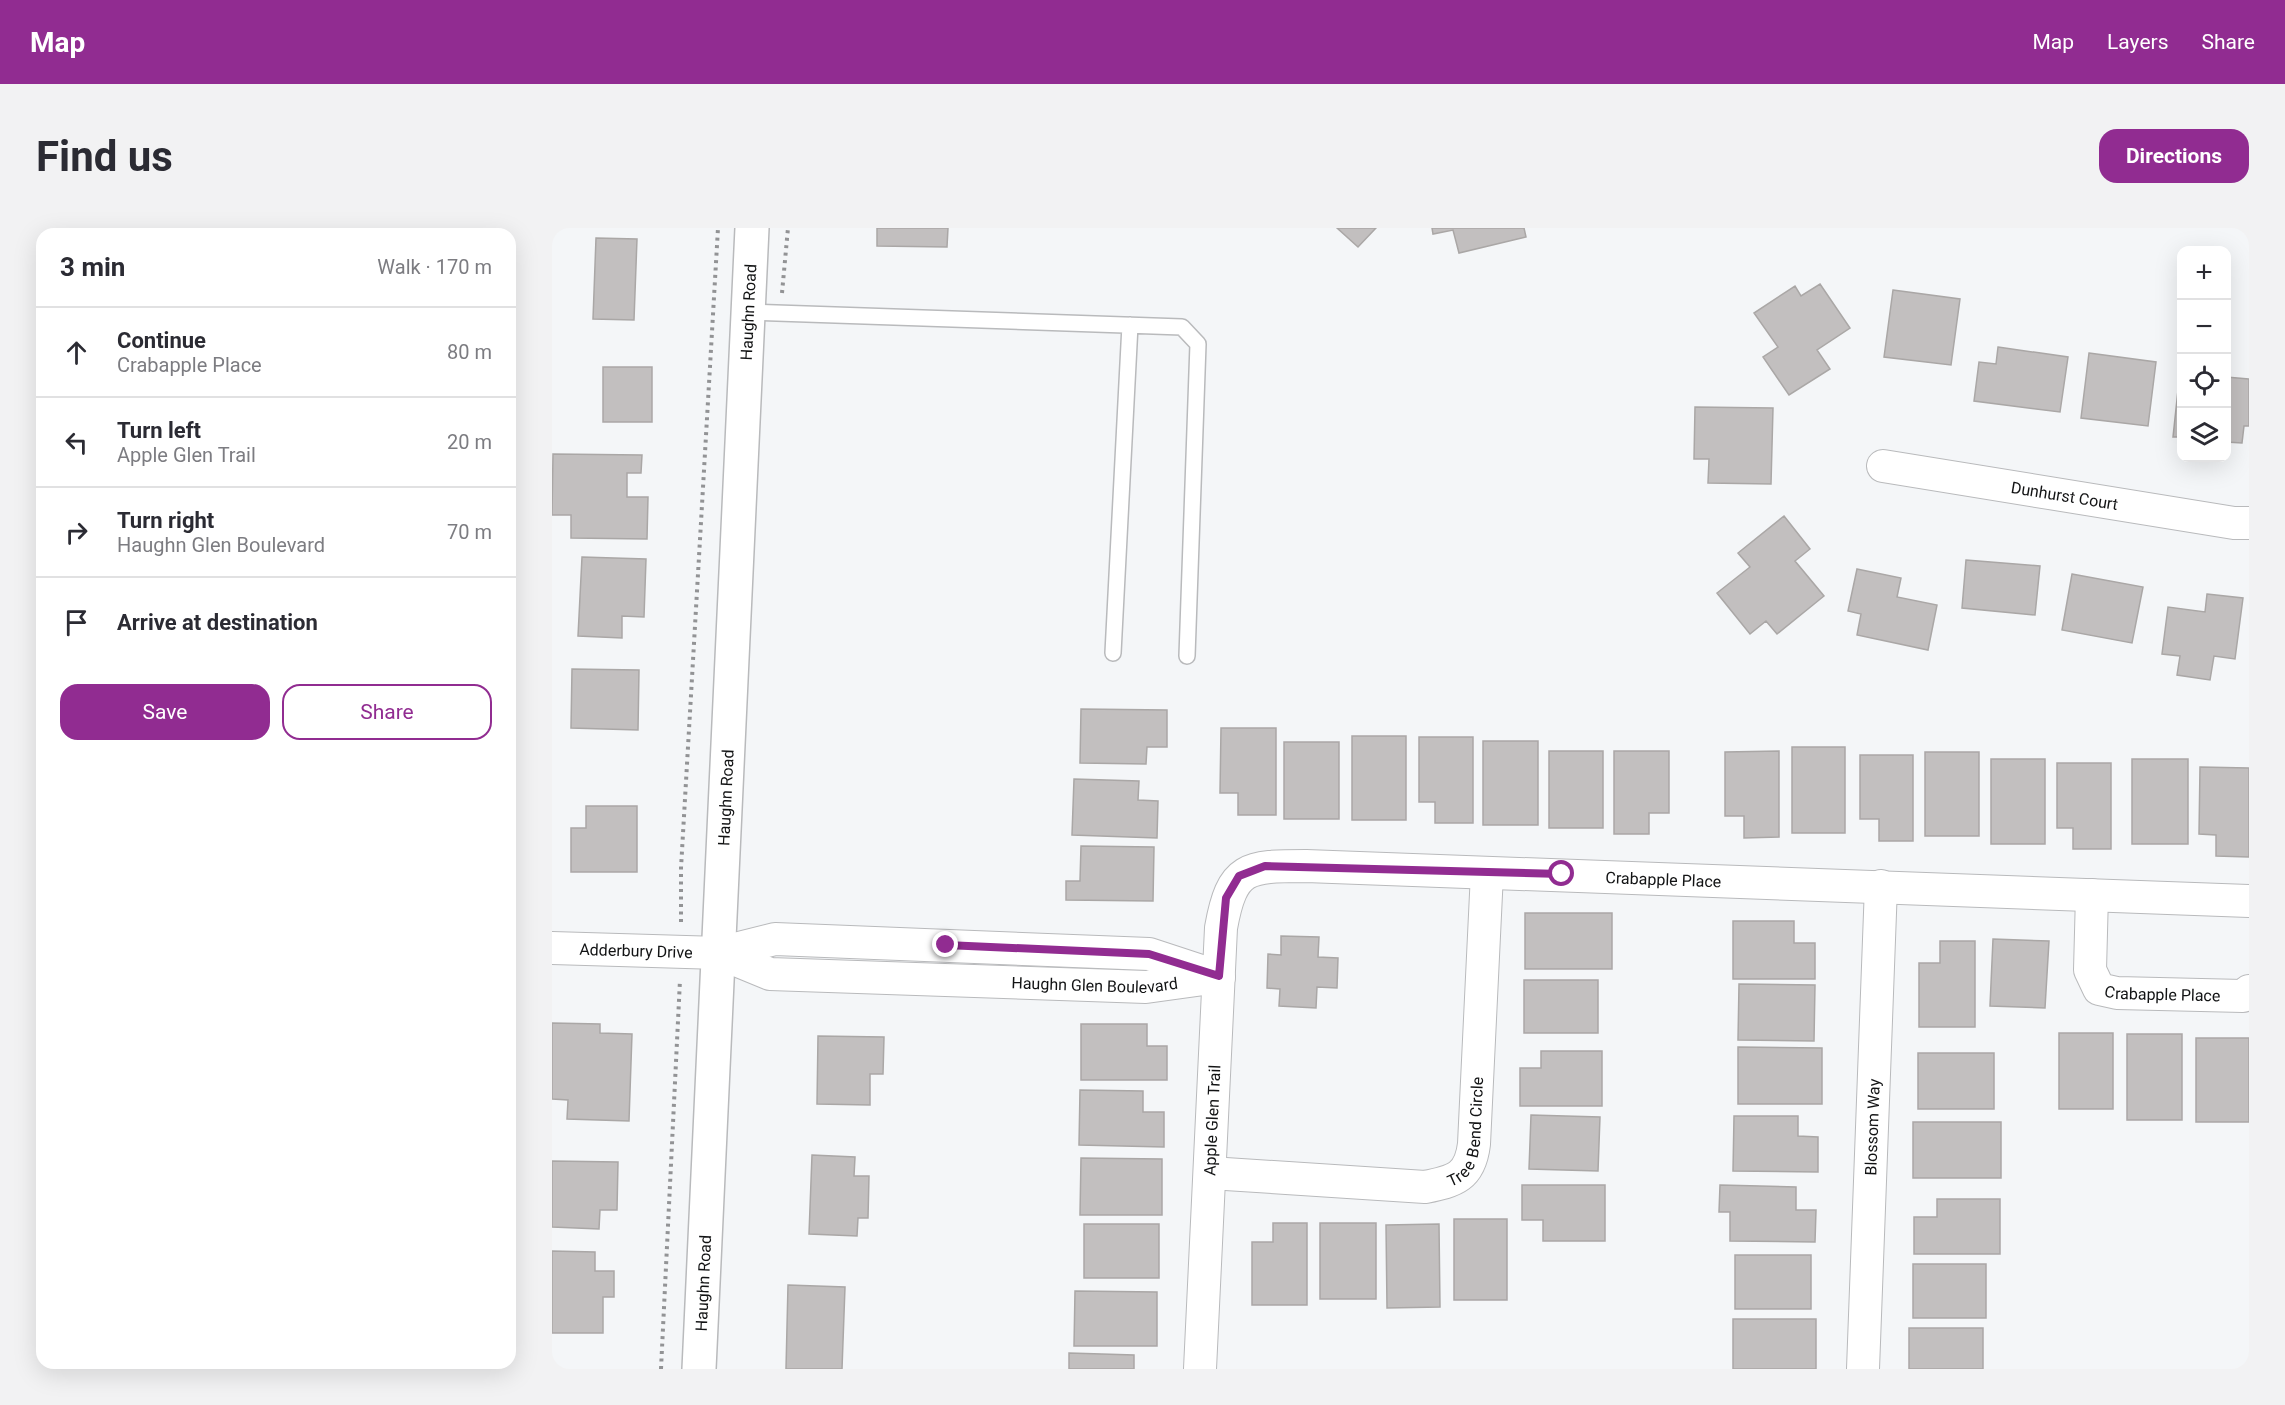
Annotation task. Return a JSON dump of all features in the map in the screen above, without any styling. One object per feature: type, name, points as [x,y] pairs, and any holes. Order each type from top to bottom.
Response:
[{"type":"street","name":"Haughn Road","points":[[699,1369],[752,228]]},
{"type":"street","name":"Dunhurst Court","points":[[1882,466],[2234,523],[2249,523]]},
{"type":"street","name":"Crabapple Place","points":[[1239,876],[1265,866],[1881,886],[2249,901]]},
{"type":"street","name":"Tree Bend Circle","points":[[1210,1173],[1425,1187],[1451,1182],[1464,1173],[1473,1157],[1474,1144],[1487,873]]},
{"type":"street","name":"Apple Glen Trail","points":[[1200,1369],[1219,976],[1226,898],[1239,876]]},
{"type":"street","name":"Blossom Way","points":[[1863,1369],[1881,886]]},
{"type":"street","name":"Crabapple Place","points":[[2092,895],[2090,970],[2098,989],[2117,993],[2243,996],[2249,991]]},
{"type":"street","name":"Haughn Glen Boulevard","points":[[719,953],[775,939],[847,959],[945,963],[1149,954],[1219,976]]},
{"type":"street","name":"Adderbury Drive","points":[[552,948],[719,953]]},
{"type":"lane","points":[[748,312],[1182,327],[1198,344],[1187,656]]},
{"type":"lane","points":[[1113,653],[1130,326]]},
{"type":"path","points":[[661,1369],[681,952],[681,868],[718,228]]},
{"type":"building","points":[[877,228],[948,228],[947,247],[877,246]]},
{"type":"building","points":[[1337,228],[1376,228],[1358,247]]},
{"type":"building","points":[[1432,228],[1524,228],[1526,237],[1459,253],[1453,230],[1433,234]]},
{"type":"building","points":[[596,238],[637,239],[634,320],[593,319]]},
{"type":"building","points":[[1820,284],[1850,328],[1817,350],[1830,369],[1789,395],[1763,357],[1778,347],[1754,313],[1795,286],[1801,296]]},
{"type":"building","points":[[1893,290],[1960,299],[1951,365],[1884,357]]},
{"type":"building","points":[[1998,347],[2068,357],[2060,412],[1974,401],[1979,362],[1996,364]]},
{"type":"building","points":[[2089,353],[2156,362],[2148,426],[2081,418]]},
{"type":"building","points":[[603,367],[652,367],[652,422],[603,422]]},
{"type":"building","points":[[2231,377],[2249,379],[2249,426],[2244,426],[2242,443],[2231,442]]},
{"type":"building","points":[[2177,399],[2177,437],[2173,437]]},
{"type":"building","points":[[1695,407],[1773,408],[1771,484],[1708,483],[1709,459],[1694,459]]},
{"type":"building","points":[[553,454],[642,455],[641,473],[627,473],[627,497],[648,497],[647,539],[571,538],[571,515],[552,515]]},
{"type":"building","points":[[1784,516],[1810,549],[1795,561],[1824,596],[1777,634],[1766,621],[1750,634],[1717,593],[1750,567],[1738,553]]},
{"type":"building","points":[[582,557],[646,559],[644,617],[622,616],[622,638],[578,636]]},
{"type":"building","points":[[1966,560],[2040,566],[2035,615],[1962,608]]},
{"type":"building","points":[[1857,569],[1901,578],[1897,597],[1937,605],[1928,650],[1857,635],[1861,614],[1848,611]]},
{"type":"building","points":[[2072,574],[2143,587],[2132,643],[2062,630]]},
{"type":"building","points":[[2207,594],[2243,598],[2235,659],[2214,656],[2210,680],[2177,675],[2180,656],[2162,654],[2168,607],[2205,612]]},
{"type":"building","points":[[572,669],[639,670],[638,730],[571,728]]},
{"type":"building","points":[[1081,709],[1167,710],[1167,747],[1147,747],[1146,764],[1080,763]]},
{"type":"building","points":[[1221,728],[1276,728],[1276,815],[1238,815],[1238,793],[1220,793]]},
{"type":"building","points":[[1352,736],[1406,736],[1406,820],[1352,820]]},
{"type":"building","points":[[1419,737],[1473,737],[1473,823],[1435,823],[1435,802],[1419,802]]},
{"type":"building","points":[[1483,741],[1538,741],[1538,825],[1483,825]]},
{"type":"building","points":[[1284,742],[1339,742],[1339,819],[1284,819]]},
{"type":"building","points":[[1792,747],[1845,747],[1845,833],[1792,833]]},
{"type":"building","points":[[1549,751],[1603,751],[1603,828],[1549,828]]},
{"type":"building","points":[[1614,751],[1669,751],[1669,813],[1649,813],[1649,834],[1614,834]]},
{"type":"building","points":[[1779,751],[1779,837],[1744,838],[1744,816],[1725,816],[1725,752]]},
{"type":"building","points":[[1925,752],[1979,752],[1979,836],[1925,836]]},
{"type":"building","points":[[1860,755],[1913,755],[1913,841],[1879,841],[1879,819],[1860,819]]},
{"type":"building","points":[[1991,759],[2045,759],[2045,844],[1991,844]]},
{"type":"building","points":[[2132,759],[2188,759],[2188,844],[2132,844]]},
{"type":"building","points":[[2057,763],[2111,763],[2111,849],[2073,849],[2073,828],[2057,828]]},
{"type":"building","points":[[2200,767],[2249,768],[2249,857],[2216,856],[2216,835],[2199,834]]},
{"type":"building","points":[[1074,779],[1139,781],[1138,800],[1158,801],[1157,838],[1072,835]]},
{"type":"building","points":[[586,806],[637,806],[637,872],[571,872],[571,828],[586,828]]},
{"type":"building","points":[[1081,846],[1154,847],[1153,901],[1066,900],[1066,881],[1080,881]]},
{"type":"building","points":[[1525,913],[1612,913],[1612,969],[1525,969]]},
{"type":"building","points":[[1733,921],[1794,921],[1794,943],[1815,943],[1815,979],[1733,979]]},
{"type":"building","points":[[1281,936],[1319,937],[1318,957],[1338,958],[1337,988],[1317,987],[1316,1008],[1279,1006],[1280,989],[1267,988],[1268,954],[1281,955]]},
{"type":"building","points":[[1993,939],[2049,941],[2045,1008],[1990,1006]]},
{"type":"building","points":[[1940,941],[1975,941],[1975,1027],[1919,1027],[1919,963],[1940,963]]},
{"type":"building","points":[[1524,980],[1598,980],[1598,1033],[1524,1033]]},
{"type":"building","points":[[1739,984],[1815,985],[1814,1041],[1738,1040]]},
{"type":"building","points":[[552,1023],[600,1024],[600,1033],[632,1034],[629,1121],[567,1119],[568,1100],[552,1099]]},
{"type":"building","points":[[1081,1024],[1147,1024],[1147,1046],[1167,1046],[1167,1080],[1081,1080]]},
{"type":"building","points":[[2059,1033],[2113,1033],[2113,1109],[2059,1109]]},
{"type":"building","points":[[2127,1034],[2182,1034],[2182,1120],[2127,1120]]},
{"type":"building","points":[[818,1036],[884,1037],[883,1074],[870,1074],[870,1105],[817,1104]]},
{"type":"building","points":[[2196,1038],[2249,1038],[2249,1122],[2196,1122]]},
{"type":"building","points":[[1738,1047],[1822,1048],[1822,1104],[1738,1104]]},
{"type":"building","points":[[1541,1051],[1602,1051],[1602,1106],[1520,1106],[1520,1068],[1541,1068]]},
{"type":"building","points":[[1918,1053],[1994,1053],[1994,1109],[1918,1109]]},
{"type":"building","points":[[1080,1090],[1143,1091],[1143,1112],[1164,1112],[1164,1147],[1079,1145]]},
{"type":"building","points":[[1531,1115],[1600,1117],[1598,1171],[1529,1169]]},
{"type":"building","points":[[1734,1116],[1798,1116],[1798,1136],[1818,1137],[1818,1172],[1733,1171]]},
{"type":"building","points":[[1913,1122],[2001,1122],[2001,1178],[1913,1178]]},
{"type":"building","points":[[812,1155],[855,1157],[854,1176],[869,1176],[868,1218],[858,1218],[857,1236],[809,1234]]},
{"type":"building","points":[[1081,1158],[1162,1159],[1162,1215],[1080,1215]]},
{"type":"building","points":[[552,1161],[618,1162],[617,1210],[600,1210],[599,1229],[552,1227]]},
{"type":"building","points":[[1522,1185],[1605,1185],[1605,1241],[1543,1241],[1543,1220],[1522,1220]]},
{"type":"building","points":[[1720,1185],[1796,1187],[1796,1210],[1816,1210],[1815,1242],[1730,1241],[1730,1212],[1719,1212]]},
{"type":"building","points":[[1937,1199],[2000,1199],[2000,1254],[1914,1254],[1914,1217],[1937,1217]]},
{"type":"building","points":[[1454,1219],[1507,1219],[1507,1300],[1454,1300]]},
{"type":"building","points":[[1273,1223],[1307,1223],[1307,1305],[1252,1305],[1252,1242],[1273,1242]]},
{"type":"building","points":[[1320,1223],[1376,1223],[1376,1299],[1320,1299]]},
{"type":"building","points":[[1084,1224],[1159,1224],[1159,1278],[1084,1278]]},
{"type":"building","points":[[1439,1224],[1440,1307],[1387,1308],[1386,1225]]},
{"type":"building","points":[[552,1251],[595,1252],[595,1271],[614,1271],[614,1297],[603,1297],[603,1333],[552,1333]]},
{"type":"building","points":[[1735,1255],[1811,1255],[1811,1309],[1735,1309]]},
{"type":"building","points":[[1913,1264],[1986,1264],[1986,1318],[1913,1318]]},
{"type":"building","points":[[788,1285],[845,1287],[842,1369],[786,1369]]},
{"type":"building","points":[[1075,1291],[1157,1292],[1157,1346],[1074,1346]]},
{"type":"building","points":[[1733,1319],[1816,1319],[1816,1369],[1733,1369]]},
{"type":"building","points":[[1909,1328],[1983,1328],[1983,1369],[1909,1369]]},
{"type":"building","points":[[1069,1353],[1134,1355],[1134,1369],[1069,1369]]},
{"type":"route","points":[[946,945],[1149,954],[1219,976],[1221,928],[1226,898],[1239,876],[1265,866],[1562,874]]}]
